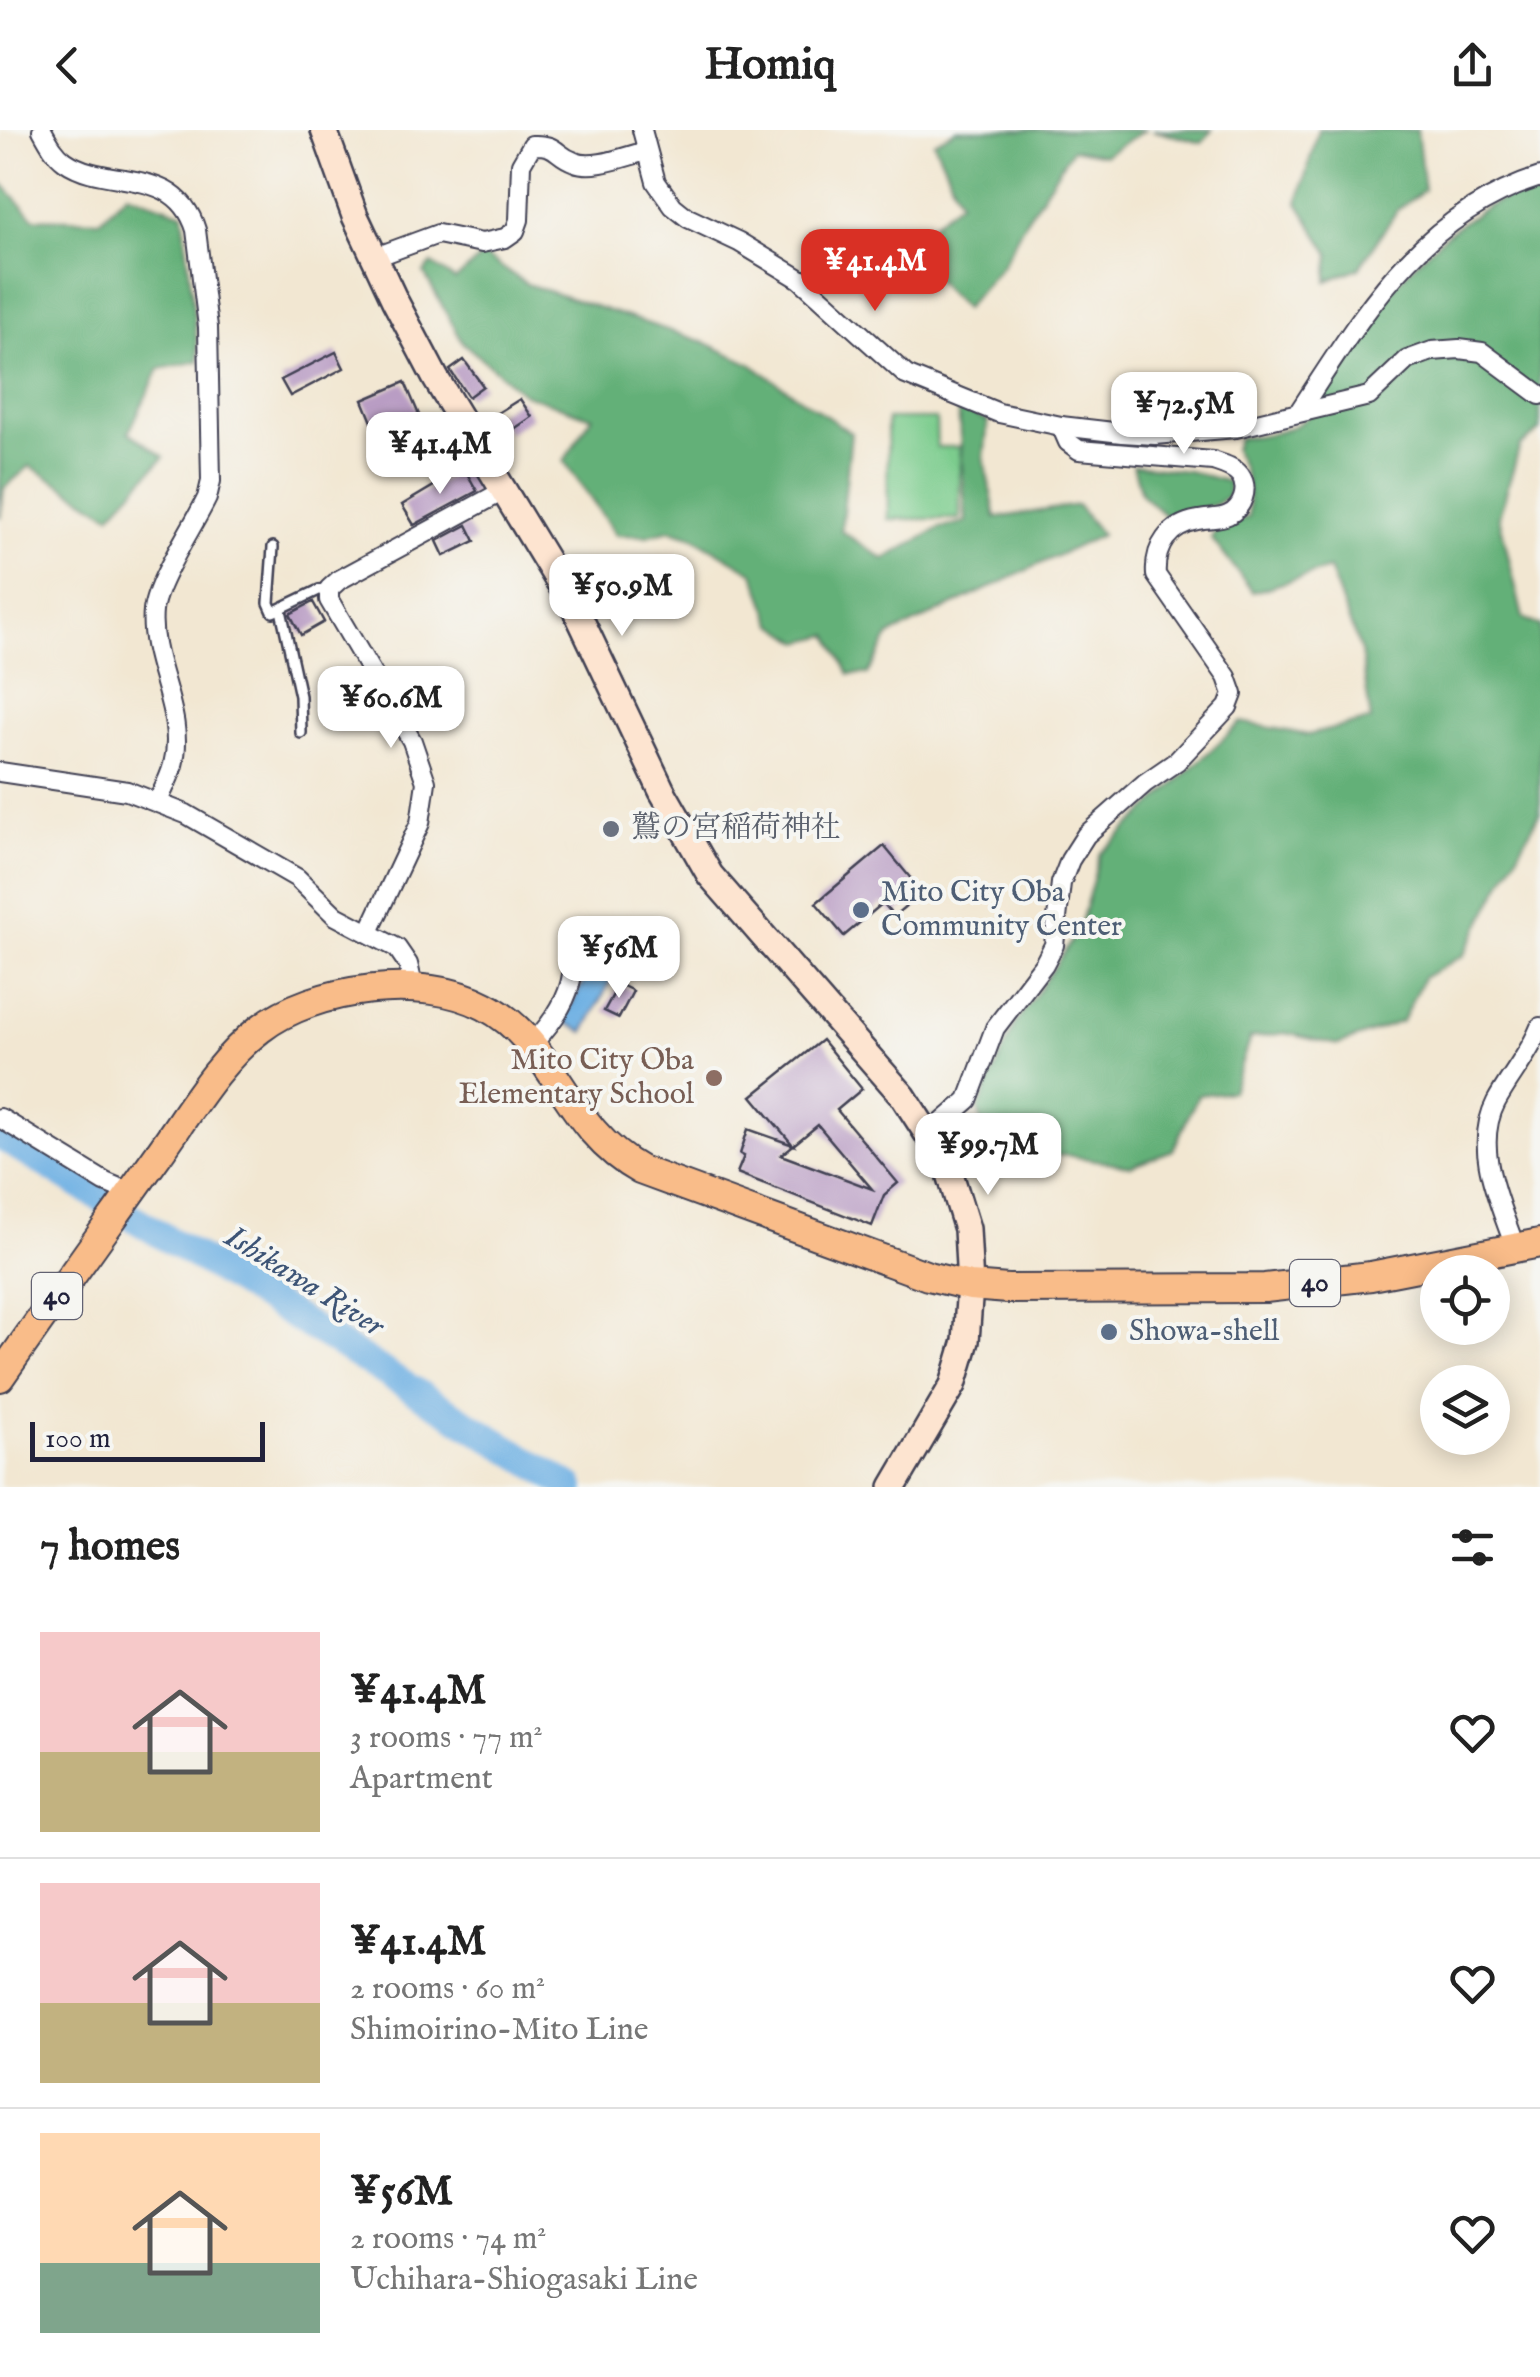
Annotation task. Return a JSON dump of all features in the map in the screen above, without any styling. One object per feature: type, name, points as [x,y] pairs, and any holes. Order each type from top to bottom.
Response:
[{"type":"main road","points":[[324,130],[373,258],[436,378],[584,624],[662,791],[710,875],[903,1096],[948,1164],[967,1229],[970,1286],[966,1341],[952,1385],[893,1487]]},
{"type":"main road","name":"40","points":[[0,1377],[228,1058],[281,1015],[322,999],[364,990],[450,994],[484,1006],[520,1030],[583,1122],[630,1164],[928,1276],[970,1286],[1265,1288],[1372,1276],[1528,1245]]},
{"type":"street","points":[[42,130],[62,160],[76,168],[129,179],[171,195],[192,216],[196,230],[208,338],[211,482],[207,498],[153,607],[153,638],[172,718],[175,750],[158,802]]},
{"type":"street","points":[[642,130],[656,182],[673,206],[688,218],[739,242],[800,279],[906,375],[1000,412],[1061,426],[1138,434],[1194,433],[1266,422],[1300,410],[1369,396],[1408,360],[1432,350],[1482,352],[1540,395]]},
{"type":"street","points":[[373,258],[438,234],[482,243],[516,231],[520,220],[520,164],[532,145],[550,144],[576,163],[600,162],[647,151]]},
{"type":"street","points":[[1300,410],[1347,338],[1426,240],[1472,206],[1511,186],[1540,177]]},
{"type":"street","points":[[930,1134],[968,1100],[996,1028],[1054,945],[1061,883],[1086,835],[1145,783],[1178,761],[1228,708],[1233,694],[1227,677],[1156,575],[1155,560],[1169,532],[1181,523],[1225,517],[1235,511],[1244,493],[1241,476],[1213,461],[1079,450],[1068,442],[1061,426]]},
{"type":"street","points":[[369,932],[420,823],[426,782],[412,741],[329,600],[329,589],[338,580],[505,490]]},
{"type":"street","points":[[0,772],[83,782],[158,802],[298,878],[336,916],[397,948],[408,964],[414,990]]},
{"type":"street","points":[[531,1044],[544,1032],[570,987],[577,937],[582,930]]},
{"type":"street","points":[[1528,1245],[1489,1168],[1487,1140],[1495,1104],[1540,1027]]},
{"type":"street","points":[[0,1118],[104,1182],[124,1203]]},
{"type":"lane","points":[[273,547],[269,603],[273,612],[329,589]]},
{"type":"lane","points":[[281,610],[300,696],[302,733]]},
{"type":"green space","points":[[956,130],[1145,130],[1104,155],[1072,149],[1002,265],[964,309],[904,247],[960,201],[934,142]]},
{"type":"green space","points":[[1152,130],[1212,130],[1202,143]]},
{"type":"green space","points":[[1318,130],[1417,130],[1424,190],[1398,209],[1359,268],[1327,281],[1330,254],[1298,203]]},
{"type":"green space","points":[[0,181],[34,218],[100,220],[127,193],[183,213],[199,361],[159,369],[129,432],[164,457],[110,515],[30,466],[4,488],[0,518]]},
{"type":"green space","points":[[1540,187],[1540,431],[1520,446],[1499,516],[1523,618],[1540,626],[1540,812],[1464,955],[1423,978],[1402,1021],[1338,1045],[1285,1033],[1250,1038],[1232,1091],[1198,1095],[1173,1150],[1130,1166],[1065,1155],[1010,1161],[985,1135],[978,1110],[1014,1026],[1079,930],[1100,854],[1241,722],[1308,735],[1371,720],[1361,652],[1329,569],[1253,592],[1211,538],[1218,528],[1248,517],[1246,482],[1234,449],[1238,438],[1282,431],[1305,419],[1383,300],[1428,251],[1480,211],[1509,196]]},
{"type":"green space","points":[[483,255],[527,284],[704,342],[749,363],[851,433],[841,531],[884,559],[940,528],[966,522],[958,407],[988,421],[984,458],[996,518],[1077,505],[1101,535],[890,635],[868,674],[849,674],[829,635],[801,642],[773,623],[754,573],[691,536],[670,530],[647,536],[616,535],[564,461],[592,417],[524,394],[463,343],[424,273],[432,264],[455,280]]},
{"type":"green space","points":[[887,419],[936,419],[937,447],[960,447],[960,519],[888,519]]},
{"type":"green space","points":[[1133,465],[1188,471],[1229,482],[1228,496],[1170,520],[1141,494]]},
{"type":"water","points":[[590,970],[611,980],[584,1032],[563,1021]]},
{"type":"building","points":[[336,352],[344,368],[290,396],[281,380]]},
{"type":"building","points":[[464,360],[483,386],[468,397],[450,370]]},
{"type":"building","points":[[405,382],[422,422],[379,439],[363,400]]},
{"type":"building","points":[[520,399],[532,417],[508,433],[496,414]]},
{"type":"building","points":[[464,468],[477,491],[414,525],[402,505]]},
{"type":"building","points":[[467,525],[475,541],[444,556],[437,541]]},
{"type":"building","points":[[313,602],[324,622],[301,635],[290,614]]},
{"type":"building","points":[[884,846],[922,892],[894,916],[883,903],[844,936],[816,903]]},
{"type":"building","points":[[619,984],[633,991],[619,1018],[604,1011]]},
{"type":"building","points":[[822,1040],[862,1089],[837,1110],[898,1183],[884,1195],[872,1226],[737,1173],[748,1129],[793,1145],[752,1096]],"holes":[[[818,1125],[872,1189],[781,1155]]]},
{"type":"waterway","name":"Ishikawa River","points":[[0,1136],[571,1487]]},
{"type":"place","name":"鷲の宮稲荷神社","points":[[611,829]]},
{"type":"place","name":"Mito City Oba Community Center","points":[[861,910]]},
{"type":"place","name":"Mito City Oba Elementary School","points":[[714,1078]]},
{"type":"place","name":"Showa-shell","points":[[1109,1332]]}]
